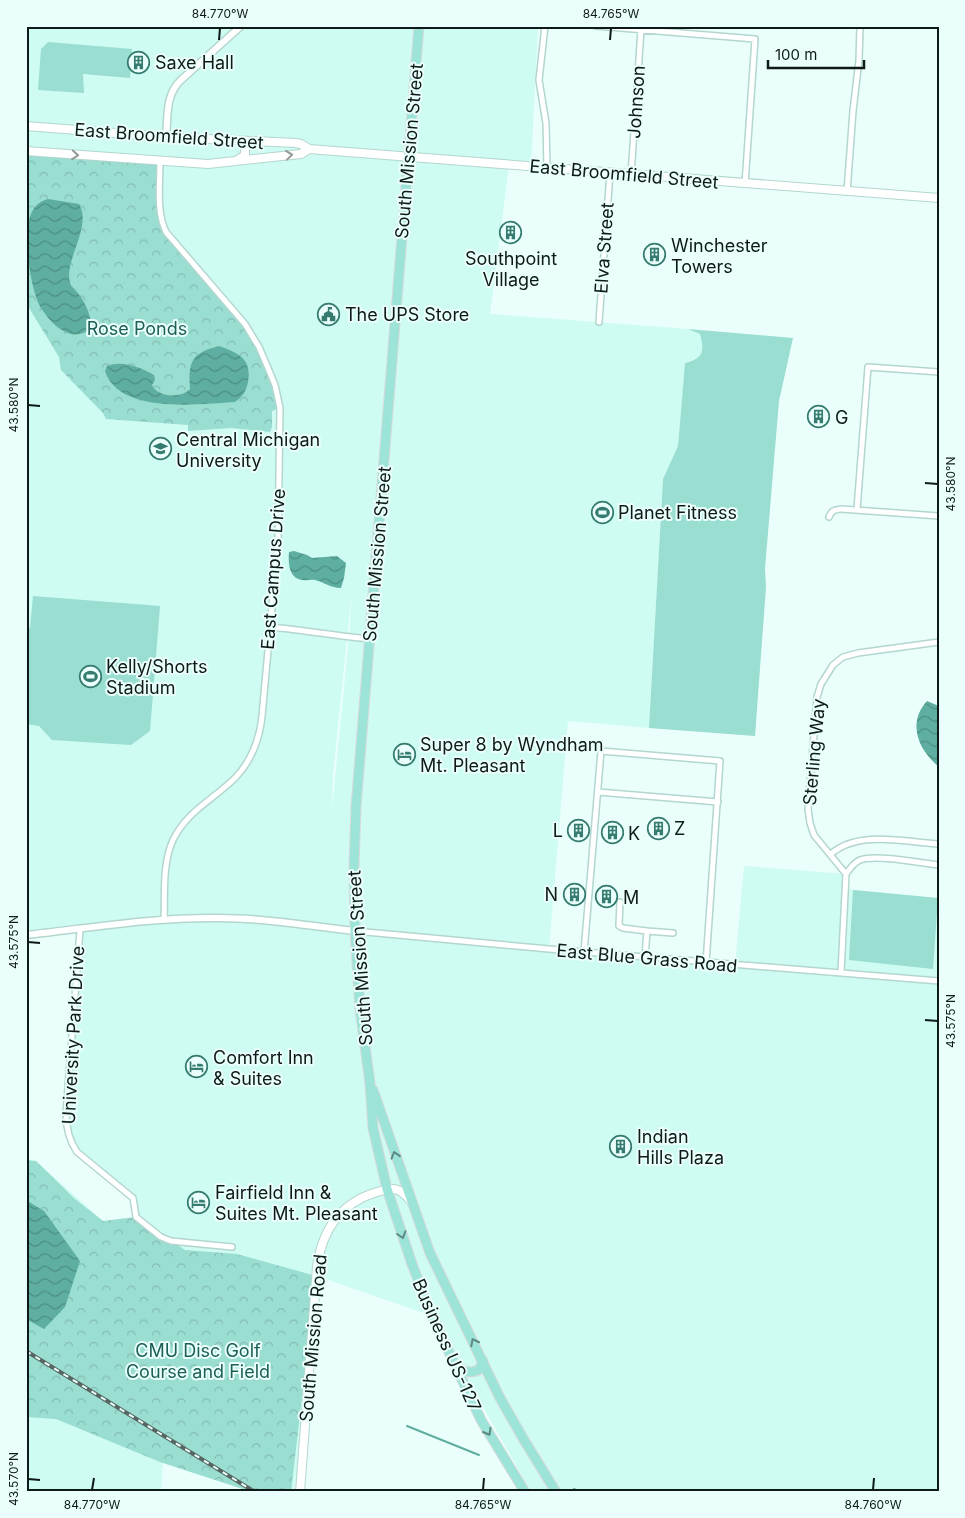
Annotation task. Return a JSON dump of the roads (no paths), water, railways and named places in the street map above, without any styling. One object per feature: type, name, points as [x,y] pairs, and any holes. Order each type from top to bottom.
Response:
[{"type":"main road","name":"South Mission Street","points":[[387,1189],[373,1128],[370,1083],[360,1009],[355,931],[354,867],[356,807],[419,26]]},
{"type":"main road","name":"East Broomfield Street","points":[[26,126],[166,137],[301,144],[310,149],[939,198]]},
{"type":"main road","points":[[234,162],[245,154],[242,141]]},
{"type":"main road","name":"East Broomfield Street","points":[[26,152],[208,164],[301,154],[310,149]]},
{"type":"main road","name":"South Mission Street","points":[[370,1083],[388,1129],[411,1201]]},
{"type":"main road","points":[[387,1189],[395,1188],[400,1190],[411,1201]]},
{"type":"main road","name":"Business US-127","points":[[387,1189],[432,1316],[481,1420],[525,1492]]},
{"type":"main road","name":"South Mission Road","points":[[300,1492],[317,1267],[321,1246],[335,1220],[350,1204],[370,1194],[387,1189]]},
{"type":"main road","name":"Business US-127","points":[[411,1201],[430,1253],[499,1396],[556,1492]]},
{"type":"main road","points":[[453,1362],[466,1372],[473,1372],[480,1369],[483,1361]]},
{"type":"street","points":[[166,137],[172,90],[241,26]]},
{"type":"street","points":[[545,26],[539,80],[546,123],[547,168]]},
{"type":"street","points":[[596,26],[755,39],[745,184]]},
{"type":"street","points":[[847,192],[853,111],[860,60],[860,26]]},
{"type":"street","name":"Johnson","points":[[631,175],[641,30]]},
{"type":"street","name":"East Campus Drive","points":[[160,162],[162,225],[249,330],[259,346],[275,385],[280,408],[278,532],[262,716],[256,744],[236,777],[198,808],[177,834],[168,857],[164,920]]},
{"type":"street","name":"Elva Street","points":[[598,322],[610,173]]},
{"type":"street","points":[[857,509],[868,367],[939,372]]},
{"type":"street","points":[[829,517],[834,510],[857,509],[939,516]]},
{"type":"street","points":[[270,627],[370,639]]},
{"type":"street","name":"Sterling Way","points":[[846,874],[814,834],[808,809],[817,697],[821,684],[833,665],[843,658],[858,653],[939,642]]},
{"type":"street","points":[[584,952],[601,751],[710,760],[720,761],[706,963]]},
{"type":"street","points":[[598,792],[718,802]]},
{"type":"street","points":[[831,854],[847,843],[861,840],[873,839],[939,844]]},
{"type":"street","points":[[841,972],[846,874],[854,864],[860,860],[873,858],[939,864]]},
{"type":"street","points":[[620,902],[619,926],[673,933]]},
{"type":"street","points":[[26,935],[164,920],[232,918],[355,931]]},
{"type":"street","name":"University Park Drive","points":[[80,930],[66,1114],[66,1126],[73,1146],[77,1152],[133,1198],[136,1217],[161,1237],[170,1241],[232,1247]]},
{"type":"street","name":"East Blue Grass Road","points":[[355,931],[645,958],[939,981]]},
{"type":"street","points":[[645,958],[647,931]]},
{"type":"water","points":[[48,199],[79,204],[82,212],[83,220],[69,276],[71,286],[79,294],[88,311],[91,328],[84,333],[70,334],[51,321],[41,308],[33,288],[27,244],[29,219],[36,206]]},
{"type":"water","points":[[219,346],[238,354],[246,362],[248,368],[249,374],[246,389],[235,402],[182,405],[143,401],[126,395],[113,385],[105,371],[107,366],[113,364],[137,367],[154,375],[155,380],[152,385],[159,392],[170,395],[181,394],[190,389],[191,365],[197,355]]},
{"type":"water","points":[[294,551],[312,558],[337,556],[346,563],[341,588],[315,580],[304,580],[295,577],[290,570],[289,561],[289,552]]},
{"type":"water","points":[[927,701],[939,706],[939,767],[925,753],[916,727],[917,718]]},
{"type":"water","points":[[26,1200],[44,1211],[80,1261],[65,1307],[44,1329],[26,1319]]},
{"type":"waterway","points":[[407,1426],[479,1455]]},
{"type":"waterway","points":[[574,1489],[580,1492]]},
{"type":"railway","points":[[26,1351],[255,1492]]},
{"type":"place","name":"Saxe Hall","points":[[139,62]]},
{"type":"place","name":"Southpoint Village","points":[[511,233]]},
{"type":"place","name":"Winchester Towers","points":[[655,255]]},
{"type":"place","name":"The UPS Store","points":[[329,314]]},
{"type":"place","name":"G","points":[[819,417]]},
{"type":"place","name":"Central Michigan University","points":[[160,449]]},
{"type":"place","name":"Planet Fitness","points":[[602,512]]},
{"type":"place","name":"Kelly/Shorts Stadium","points":[[90,676]]},
{"type":"place","name":"Super 8 by Wyndham Mt. Pleasant","points":[[404,754]]},
{"type":"place","name":"Z","points":[[658,828]]},
{"type":"place","name":"L","points":[[579,830]]},
{"type":"place","name":"K","points":[[612,833]]},
{"type":"place","name":"N","points":[[574,894]]},
{"type":"place","name":"M","points":[[607,897]]},
{"type":"place","name":"Comfort Inn & Suites","points":[[197,1067]]},
{"type":"place","name":"Indian Hills Plaza","points":[[621,1146]]},
{"type":"place","name":"Fairfield Inn & Suites Mt. Pleasant","points":[[199,1202]]},
{"type":"park label","name":"Rose Ponds","points":[[137,328]]},
{"type":"park label","name":"CMU Disc Golf Course and Field","points":[[198,1360]]}]
